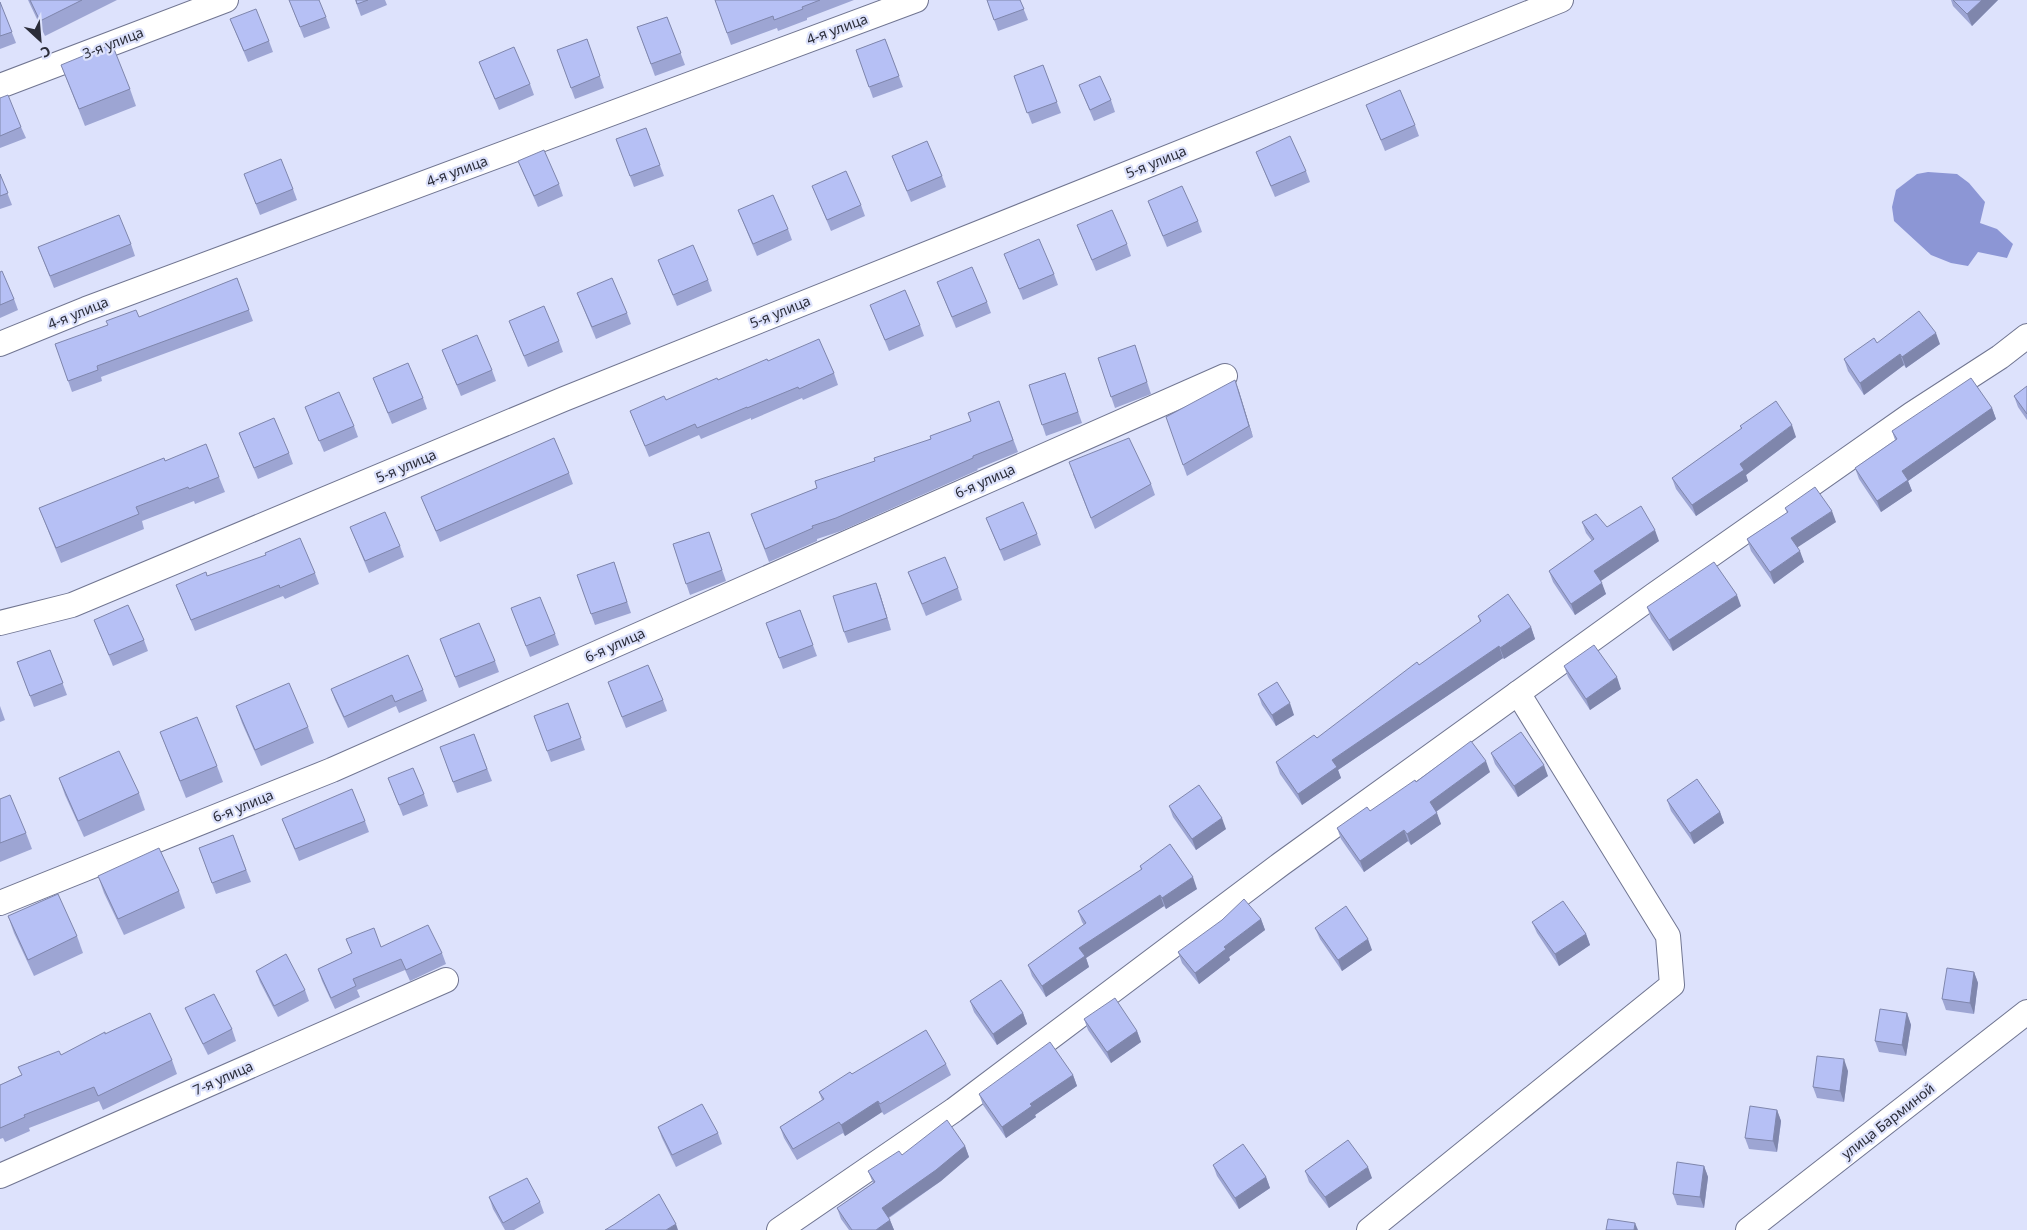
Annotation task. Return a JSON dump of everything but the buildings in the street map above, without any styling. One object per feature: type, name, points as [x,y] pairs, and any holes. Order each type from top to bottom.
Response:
[{"type":"street","name":"3-я улица","points":[[0,86],[226,0]]},
{"type":"street","name":"4-я улица","points":[[0,344],[95,305],[916,0]]},
{"type":"street","name":"5-я улица","points":[[0,623],[72,605],[573,396],[1561,0]]},
{"type":"street","points":[[779,1230],[954,1110],[1281,864],[1518,693],[1912,414],[2027,336]]},
{"type":"street","name":"6-я улица","points":[[0,903],[332,770],[1225,376]]},
{"type":"street","points":[[1369,1230],[1672,985],[1668,936],[1518,693]]},
{"type":"street","name":"7-я улица","points":[[0,1176],[446,980]]},
{"type":"street","name":"улица Барминой","points":[[1748,1230],[2027,1012]]},
{"type":"water","points":[[1928,172],[1957,174],[1969,183],[1985,202],[1980,223],[1997,229],[2013,244],[2007,258],[1978,252],[1968,266],[1951,263],[1931,255],[1894,221],[1892,207],[1896,190],[1917,174]]}]
